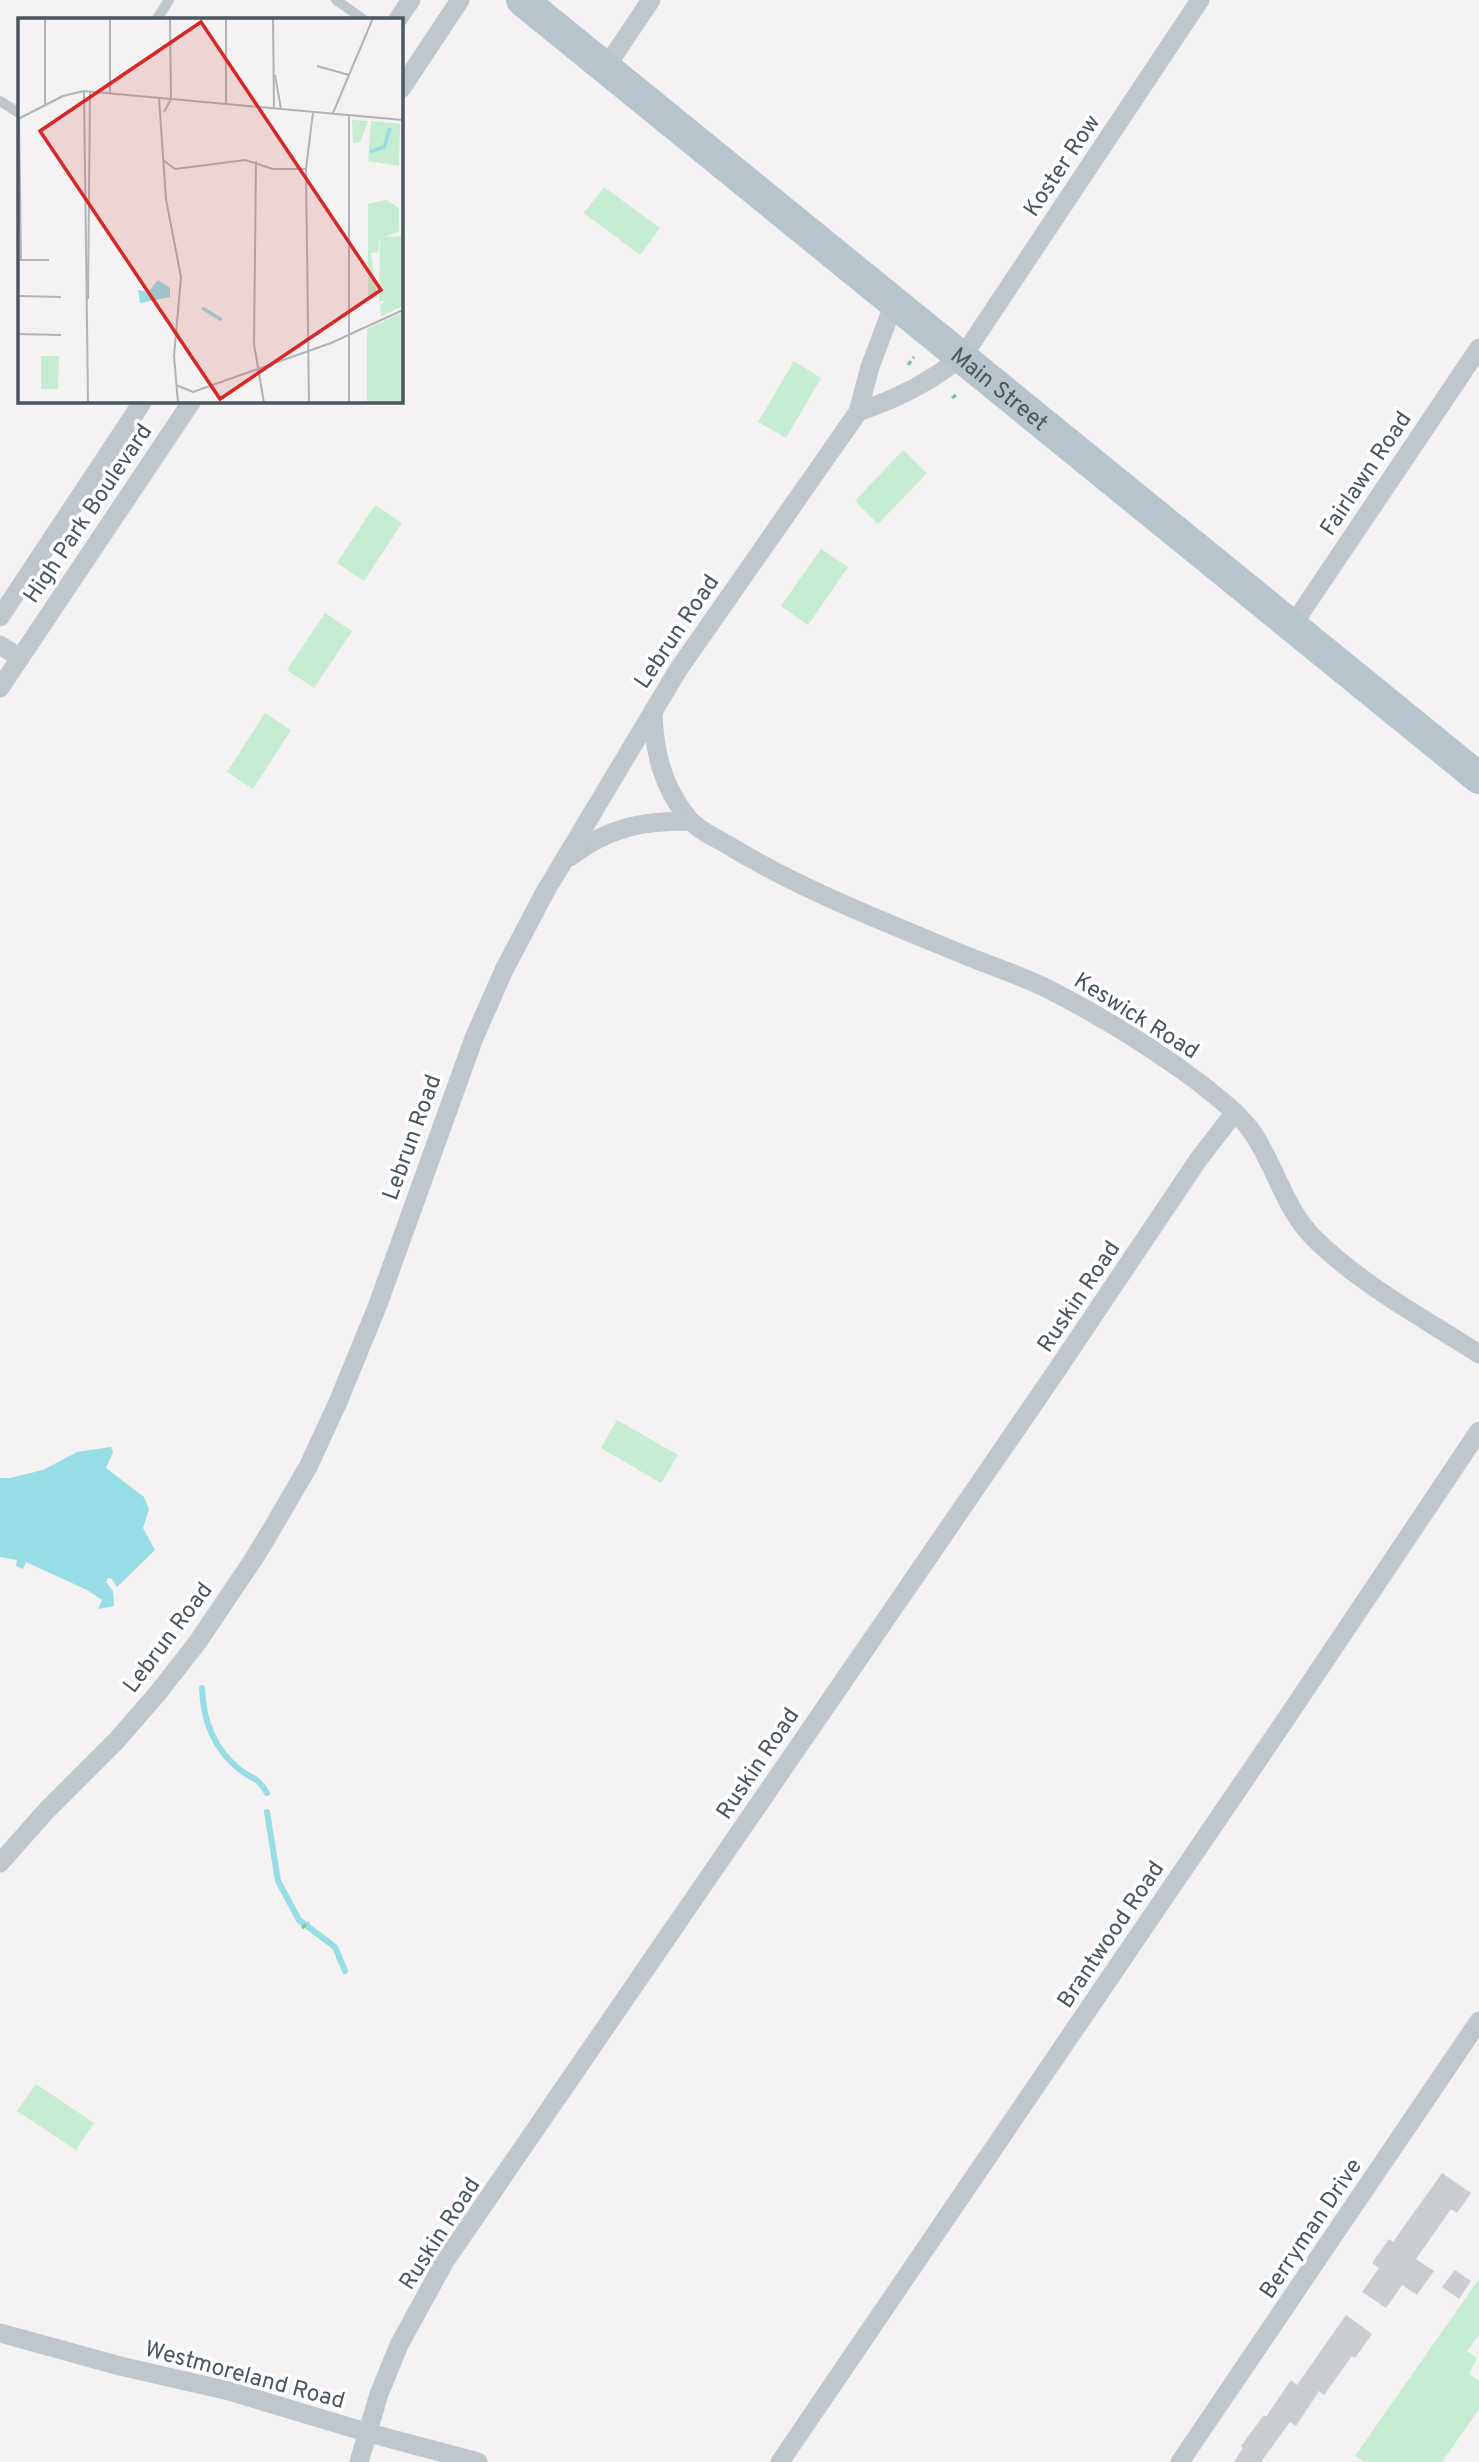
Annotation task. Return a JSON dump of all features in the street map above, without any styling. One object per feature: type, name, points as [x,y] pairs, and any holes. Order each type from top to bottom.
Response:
[{"type":"main road","name":"Main Street","points":[[522,0],[1479,778]]},
{"type":"street","points":[[399,18],[411,0]]},
{"type":"street","points":[[402,87],[460,0]]},
{"type":"street","points":[[607,67],[651,0]]},
{"type":"street","name":"Koster Row","points":[[962,356],[1200,0]]},
{"type":"street","name":"Lebrun Road","points":[[0,1863],[117,1741],[191,1651],[253,1560],[307,1467],[338,1402],[377,1307],[474,1038],[504,970],[561,865],[653,710],[750,565],[858,412],[870,367],[894,303]]},
{"type":"street","name":"Fairlawn Road","points":[[1292,626],[1479,348]]},
{"type":"street","points":[[858,412],[922,385],[962,356]]},
{"type":"street","name":"High Park Boulevard","points":[[0,617],[142,402]]},
{"type":"street","name":"High Park Boulevard","points":[[0,688],[191,402]]},
{"type":"street","points":[[0,645],[20,658]]},
{"type":"street","name":"Keswick Road","points":[[653,710],[654,740],[660,769],[673,796],[690,821],[759,864],[859,910],[1045,988],[1104,1018],[1170,1061],[1235,1112],[1263,1149],[1294,1213],[1313,1237],[1354,1272],[1479,1354]]},
{"type":"street","points":[[561,865],[589,843],[620,828],[655,821],[690,821]]},
{"type":"street","name":"Ruskin Road","points":[[359,2462],[379,2394],[399,2345],[445,2262],[1199,1160],[1235,1112]]},
{"type":"street","name":"Brantwood Road","points":[[780,2462],[1279,1730],[1479,1431]]},
{"type":"street","name":"Berryman Drive","points":[[1180,2462],[1479,2021]]},
{"type":"street","name":"Westmoreland Road","points":[[0,2333],[120,2366],[229,2391],[478,2462]]},
{"type":"lane","points":[[158,18],[169,0]]},
{"type":"lane","points":[[335,0],[362,18]]},
{"type":"lane","points":[[0,101],[18,112]]},
{"type":"path","points":[[908,365],[914,358]]},
{"type":"path","points":[[951,398],[957,394]]},
{"type":"path","points":[[302,1928],[309,1922]]},
{"type":"green space","points":[[604,187],[660,228],[640,255],[584,213]]},
{"type":"green space","points":[[794,361],[821,378],[786,438],[758,422]]},
{"type":"green space","points":[[903,450],[927,473],[878,524],[855,501]]},
{"type":"green space","points":[[375,505],[402,523],[364,581],[337,563]]},
{"type":"green space","points":[[821,549],[848,567],[808,625],[781,606]]},
{"type":"green space","points":[[325,613],[352,631],[314,688],[287,670]]},
{"type":"green space","points":[[265,713],[291,730],[253,789],[227,772]]},
{"type":"green space","points":[[617,1420],[678,1455],[661,1483],[601,1448]]},
{"type":"green space","points":[[36,2084],[94,2123],[76,2150],[17,2111]]},
{"type":"green space","points":[[1479,2279],[1479,2335],[1467,2351],[1477,2358],[1469,2374],[1479,2381],[1479,2409],[1442,2462],[1365,2462],[1355,2456]]},
{"type":"water","points":[[111,1447],[113,1452],[106,1468],[144,1497],[149,1509],[143,1528],[155,1550],[117,1587],[112,1579],[108,1578],[106,1582],[113,1591],[114,1606],[98,1609],[102,1600],[87,1590],[26,1562],[23,1569],[16,1566],[17,1560],[0,1557],[0,1478],[43,1470],[77,1452]]},
{"type":"building","points":[[1442,2173],[1471,2193],[1457,2213],[1451,2209],[1416,2259],[1434,2271],[1417,2295],[1402,2285],[1386,2308],[1362,2292],[1379,2268],[1372,2263],[1389,2239],[1393,2242]]},
{"type":"building","points":[[1455,2270],[1471,2281],[1459,2299],[1442,2287]]},
{"type":"building","points":[[1346,2315],[1372,2334],[1355,2358],[1352,2356],[1324,2395],[1319,2391],[1296,2426],[1290,2422],[1261,2462],[1234,2462],[1243,2448],[1241,2446],[1264,2415],[1266,2417],[1291,2380],[1297,2385]]},
{"type":"waterway","points":[[202,1688],[207,1722],[216,1743],[230,1761],[257,1780],[267,1793]]},
{"type":"waterway","points":[[267,1812],[278,1881],[299,1920],[335,1947],[345,1971]]}]
